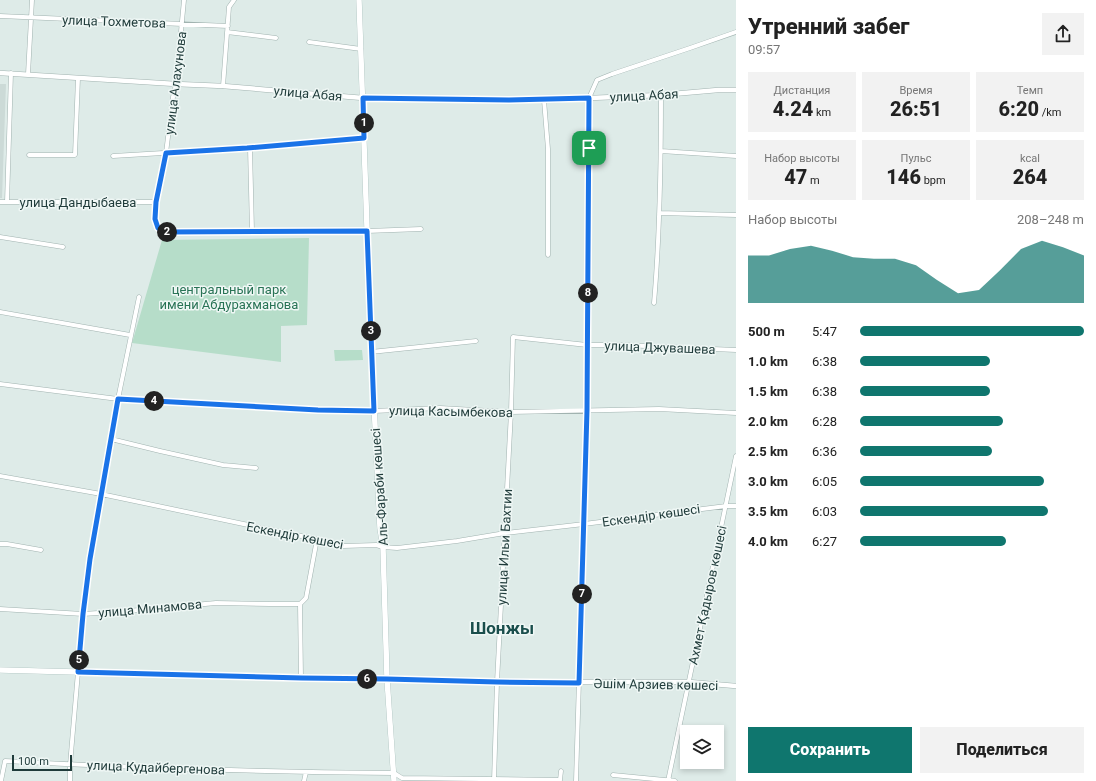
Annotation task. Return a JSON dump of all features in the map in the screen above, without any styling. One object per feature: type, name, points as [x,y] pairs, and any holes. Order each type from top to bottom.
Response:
[{"type":"main road","name":"Аль-Фараби көшесі","points":[[359,0],[371,352],[380,528],[383,547],[387,679],[394,781]]},
{"type":"main road","name":"Әшім Арзиев көшесі","points":[[0,670],[387,679]]},
{"type":"street","points":[[28,74],[32,0]]},
{"type":"street","name":"улица Алахунова","points":[[184,0],[176,84],[166,153],[156,202],[155,219],[158,228],[166,232],[252,232]]},
{"type":"street","points":[[223,86],[229,7],[234,0]]},
{"type":"street","name":"улица Тохметова","points":[[0,16],[228,26]]},
{"type":"street","points":[[227,32],[276,38]]},
{"type":"street","points":[[576,781],[587,410],[589,98],[597,80],[736,32]]},
{"type":"street","points":[[309,42],[361,49]]},
{"type":"street","name":"улица Абая","points":[[0,73],[223,86],[363,98],[544,100],[736,90]]},
{"type":"street","points":[[7,202],[11,73]]},
{"type":"street","points":[[29,155],[75,155],[78,78]]},
{"type":"street","points":[[654,303],[659,213],[661,95]]},
{"type":"street","points":[[544,100],[548,149],[548,255]]},
{"type":"street","points":[[113,156],[250,148],[364,138]]},
{"type":"street","points":[[250,148],[252,232],[421,229]]},
{"type":"street","points":[[661,150],[736,156]]},
{"type":"street","name":"улица Дандыбаева","points":[[0,202],[156,202]]},
{"type":"street","points":[[659,213],[736,214]]},
{"type":"street","points":[[0,237],[63,247]]},
{"type":"street","points":[[70,781],[70,764],[83,614],[101,494],[130,335],[139,297]]},
{"type":"street","points":[[0,312],[130,335]]},
{"type":"street","name":"улица Джувашева","points":[[513,337],[587,345],[623,345],[736,350]]},
{"type":"street","name":"улица Ильи Бахтии","points":[[494,780],[497,682],[511,412],[513,337]]},
{"type":"street","points":[[371,352],[476,340]]},
{"type":"street","name":"улица Касымбекова","points":[[0,384],[118,399],[318,410],[374,411],[440,408],[511,412],[659,409],[736,413]]},
{"type":"street","points":[[111,439],[223,465],[256,468]]},
{"type":"street","name":"Ахмет Қадыров көшесі","points":[[668,781],[736,456]]},
{"type":"street","name":"Ескендір көшесі","points":[[0,476],[101,494],[317,539],[343,546],[376,546],[397,548],[505,533],[736,506]]},
{"type":"street","points":[[302,678],[300,604],[306,598],[317,539]]},
{"type":"street","points":[[0,544],[41,550]]},
{"type":"street","name":"улица Минамова","points":[[0,609],[83,614],[216,603],[300,604]]},
{"type":"street","name":"Әшім Арзиев көшесі","points":[[387,679],[579,683],[689,682],[736,686]]},
{"type":"street","name":"улица Кудайбергенова","points":[[1,781],[5,761],[306,772],[394,773],[402,778],[494,780],[560,780],[561,771]]},
{"type":"street","points":[[304,781],[306,772]]},
{"type":"street","points":[[613,775],[675,781]]},
{"type":"shaded area","points":[[0,84],[6,84],[2,198],[0,198]]},
{"type":"green space","name":"центральный парк имени Абдурахманова","points":[[309,238],[307,325],[281,326],[281,362],[132,343],[162,240]]},
{"type":"green space","points":[[334,350],[362,350],[363,360],[335,361]]},
{"type":"district","name":"Шонжы","points":[[502,628]]},
{"type":"route","points":[[363,98],[544,100],[589,98],[589,148],[587,410],[579,683],[78,672],[90,559],[118,399],[318,410],[374,411],[367,231],[166,232],[158,228],[155,219],[156,202],[166,153],[364,138],[363,98]]}]
